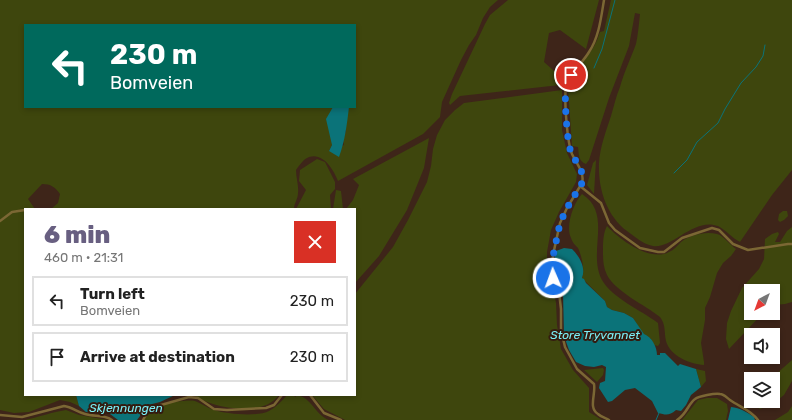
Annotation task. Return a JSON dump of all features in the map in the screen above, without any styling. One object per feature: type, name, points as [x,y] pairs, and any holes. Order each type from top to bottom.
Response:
[{"type":"street","points":[[604,0],[600,23],[594,43],[568,79],[566,88],[569,144],[583,176],[580,186],[560,223],[553,256],[552,270],[559,292],[561,330],[565,348],[578,371],[591,380],[594,384],[593,410],[609,420]]},
{"type":"street","points":[[580,186],[603,205],[612,227],[642,249],[664,252],[682,238],[697,232],[714,228],[720,230],[733,244],[746,250],[756,250],[792,244]]},
{"type":"street","points":[[0,221],[12,212],[24,210]]},
{"type":"street","points":[[677,420],[684,415],[700,396],[720,394],[747,409],[758,420]]},
{"type":"street","points":[[143,420],[148,411],[154,407],[189,397],[198,398],[214,409],[227,410],[267,408],[274,405],[281,396]]},
{"type":"street","points":[[311,396],[324,413],[341,420]]},
{"type":"street","points":[[0,415],[22,417],[64,406],[71,407],[85,414],[104,416],[112,420]]},
{"type":"green space","points":[[0,0],[498,0],[490,7],[483,18],[476,35],[461,60],[442,102],[440,117],[423,134],[338,181],[333,171],[325,161],[315,156],[304,160],[296,170],[298,190],[294,208],[52,208],[58,203],[60,194],[52,186],[42,184],[28,199],[34,208],[24,208],[24,396],[76,396],[79,406],[60,400],[29,412],[14,413],[0,410]]},
{"type":"green space","points":[[508,0],[599,0],[586,49],[560,30],[549,33],[544,62],[562,78],[560,85],[460,96],[450,105],[449,103],[452,94],[485,24],[490,15]]},
{"type":"green space","points":[[611,0],[792,0],[792,170],[772,195],[740,242],[718,226],[709,224],[692,229],[660,246],[649,245],[636,238],[620,225],[609,209],[605,200],[599,172],[601,151],[617,94],[636,44],[640,14],[635,13],[629,46],[609,98],[589,160],[586,164],[580,159],[578,147],[572,146],[568,88],[569,83],[594,46],[600,32],[604,31]]},
{"type":"green space","points":[[562,90],[562,130],[567,153],[577,174],[576,182],[559,212],[551,230],[547,252],[547,272],[553,287],[556,303],[557,325],[561,349],[573,370],[589,388],[589,412],[602,420],[345,420],[324,409],[313,396],[356,396],[356,293],[393,247],[427,182],[437,135],[445,120],[464,103]]},
{"type":"green space","points":[[429,138],[424,168],[407,210],[379,256],[356,282],[356,208],[347,208],[353,200],[359,185],[353,179]]},
{"type":"green space","points":[[317,159],[325,162],[335,182],[335,189],[330,195],[331,208],[297,208],[306,190],[299,181],[300,170]]},
{"type":"green space","points":[[596,160],[594,194],[587,185],[593,163]]},
{"type":"green space","points":[[336,190],[341,191],[343,208],[333,208]]},
{"type":"green space","points":[[582,194],[591,202],[596,212],[598,223],[597,258],[598,269],[602,280],[620,298],[658,323],[660,343],[658,346],[654,345],[651,339],[644,335],[633,318],[607,307],[605,301],[582,278],[582,259],[578,248],[571,239],[569,227],[573,208]]},
{"type":"green space","points":[[783,211],[787,211],[788,216],[780,222],[778,220],[779,214]]},
{"type":"green space","points":[[607,226],[627,243],[644,252],[653,254],[669,252],[689,237],[708,233],[719,235],[736,249],[723,263],[717,273],[705,308],[705,320],[701,343],[704,365],[687,361],[676,355],[668,346],[664,326],[660,317],[624,293],[611,281],[607,275],[603,260],[604,238]]},
{"type":"green space","points":[[792,227],[792,302],[780,304],[780,284],[746,284],[759,269],[764,259],[765,239],[778,232],[779,234],[775,242],[780,242],[787,231]]},
{"type":"green space","points":[[744,286],[744,320],[756,320],[749,328],[744,328],[744,333],[729,349],[726,339],[727,323]]},
{"type":"green space","points":[[792,360],[792,381],[784,395],[780,398],[780,372],[778,372]]},
{"type":"green space","points":[[603,368],[603,375],[597,382],[584,370]]},
{"type":"green space","points":[[696,369],[705,371],[706,381],[701,387]]},
{"type":"green space","points":[[195,396],[278,396],[266,405],[248,409],[230,408],[208,402]]},
{"type":"green space","points":[[286,396],[301,396],[310,402],[324,418],[329,420],[143,420],[156,406],[180,401],[195,401],[211,409],[226,413],[242,414],[264,413],[274,408]]},
{"type":"green space","points":[[717,398],[727,404],[728,411],[726,420],[682,420],[698,400]]},
{"type":"green space","points":[[792,406],[792,420],[775,420],[788,412]]},
{"type":"green space","points":[[66,410],[79,415],[108,420],[25,420]]},
{"type":"water","points":[[332,108],[349,108],[347,126],[339,157],[329,151],[332,145],[326,119]]},
{"type":"water","name":"Store Tryvannet","points":[[564,248],[572,249],[580,259],[583,267],[582,278],[586,283],[605,301],[607,307],[633,318],[644,334],[647,335],[654,343],[657,355],[660,355],[660,353],[665,353],[678,366],[680,364],[696,369],[701,387],[691,395],[681,411],[676,410],[667,414],[658,413],[652,401],[635,388],[625,390],[612,401],[608,402],[599,388],[600,383],[605,381],[606,367],[602,365],[594,367],[585,366],[576,362],[569,350],[564,336],[563,293],[555,277],[554,270],[556,251]]},
{"type":"water","name":"Skjennungen","points":[[76,396],[173,396],[160,402],[148,405],[137,420],[118,420],[106,411],[86,412],[79,406]]},
{"type":"water","points":[[731,407],[746,412],[754,417],[755,420],[728,420]]},
{"type":"waterway","points":[[594,68],[602,49],[615,0]]},
{"type":"waterway","points":[[674,173],[687,160],[697,142],[718,123],[741,83],[756,67],[763,56],[765,45]]},
{"type":"waterway","points":[[656,420],[659,413]]},
{"type":"route","points":[[553,278],[552,261],[560,223],[582,183],[583,178],[582,172],[571,152],[568,142],[565,90],[568,79],[571,75]]}]
